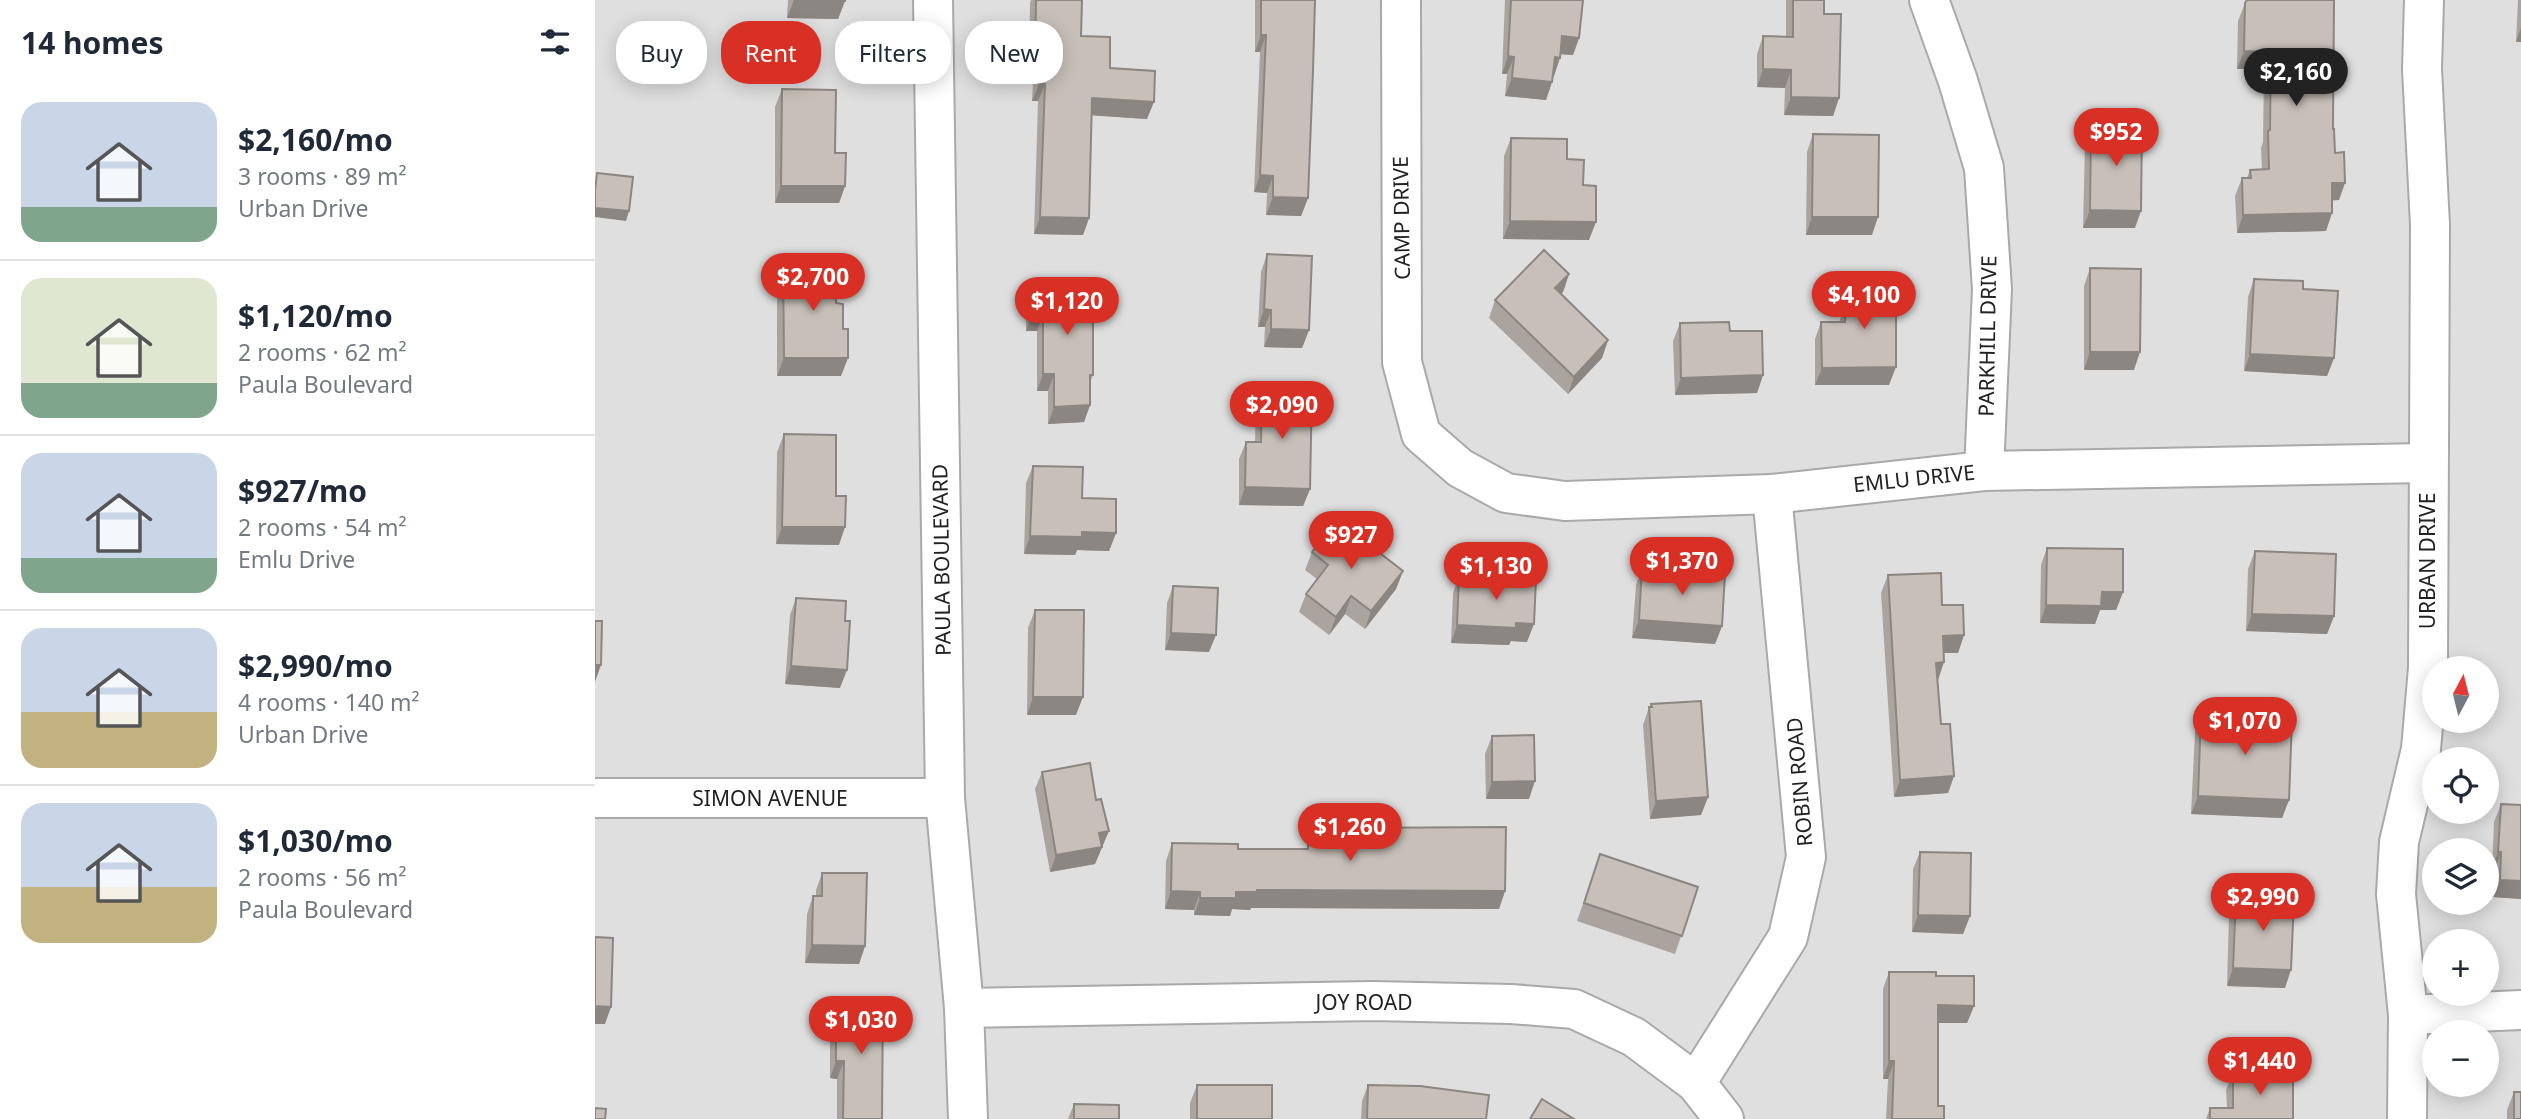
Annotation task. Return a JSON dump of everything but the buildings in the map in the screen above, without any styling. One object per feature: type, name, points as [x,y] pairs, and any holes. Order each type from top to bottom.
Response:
[{"type":"street","name":"PAULA BOULEVARD","points":[[933,0],[945,798],[964,1008],[968,1119]]},
{"type":"street","name":"CAMP DRIVE","points":[[1401,0],[1402,362],[1421,434]]},
{"type":"street","name":"PARKHILL DRIVE","points":[[1929,0],[1958,81],[1984,168],[1992,289],[1984,471]]},
{"type":"street","name":"URBAN DRIVE","points":[[2407,1119],[2408,1015],[2396,894],[2399,842],[2421,749],[2428,668],[2430,225],[2422,69],[2424,0]]},
{"type":"street","name":"EMLU DRIVE","points":[[1421,434],[1460,468],[1506,493],[1565,500],[1772,494],[1984,471],[2427,463]]},
{"type":"street","name":"ROBIN ROAD","points":[[1696,1083],[1788,937],[1806,858],[1772,494]]},
{"type":"street","name":"SIMON AVENUE","points":[[595,798],[945,798]]},
{"type":"street","name":"JOY ROAD","points":[[964,1008],[1373,1001],[1511,1004],[1574,1009],[1634,1037],[1696,1083],[1724,1119]]},
{"type":"street","points":[[2408,1015],[2521,1010]]},
{"type":"shaded area","points":[[595,0],[2521,0],[2521,1119],[595,1119]]}]
